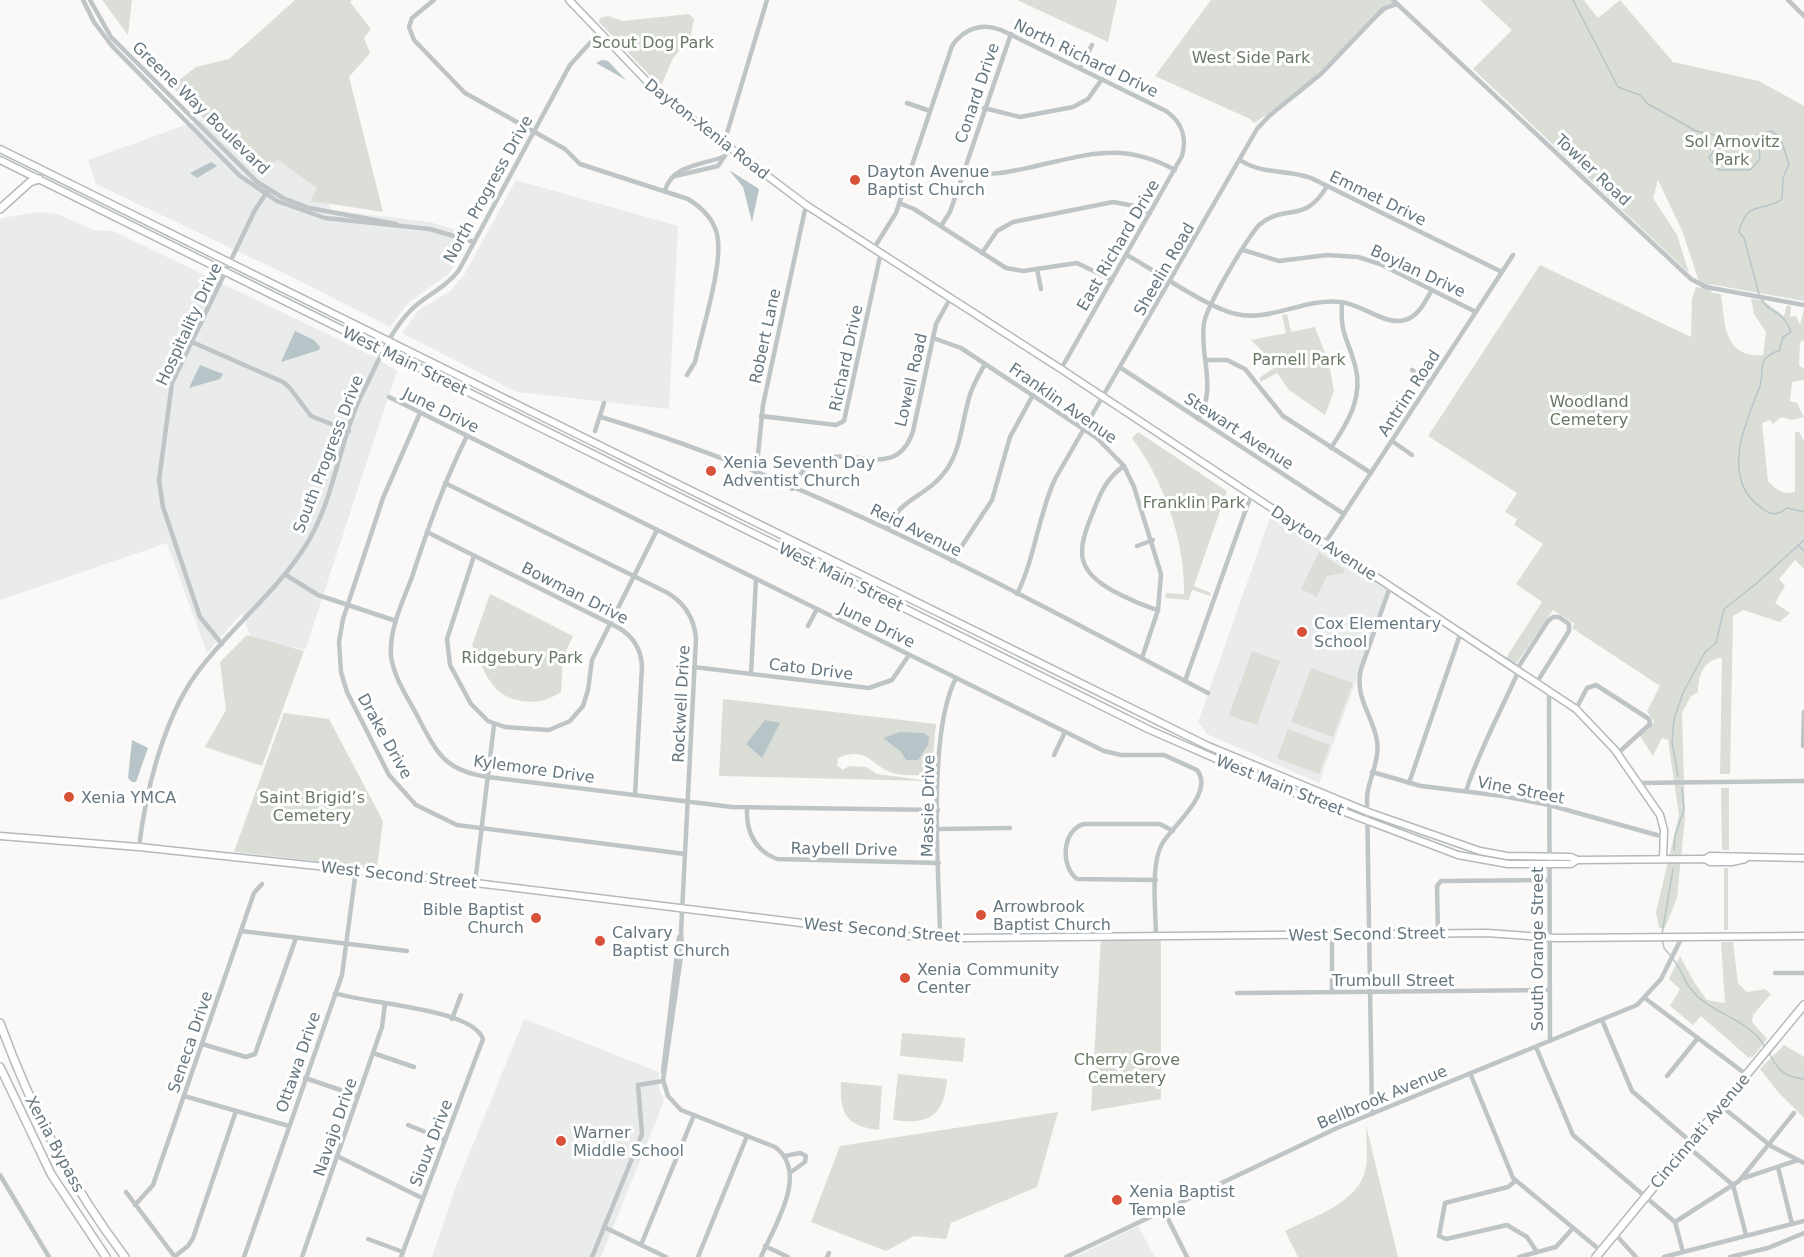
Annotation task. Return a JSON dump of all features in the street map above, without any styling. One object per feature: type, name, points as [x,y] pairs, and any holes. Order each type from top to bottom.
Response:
[{"type":"highway","points":[[0,209],[30,182],[39,179]]},
{"type":"highway","name":"Cincinnati Avenue","points":[[1598,1254],[1804,1005]]},
{"type":"highway","name":"Xenia Bypass","points":[[0,1023],[18,1069],[50,1137],[83,1196],[125,1257]]},
{"type":"highway","name":"Xenia Bypass","points":[[0,1067],[51,1174],[106,1257]]},
{"type":"main road","name":"Dayton-Xenia Road","points":[[569,0],[654,89],[806,204],[861,239]]},
{"type":"main road","name":"West Main Street","points":[[0,148],[231,263],[387,346],[1159,734],[1257,778],[1473,859],[1508,864],[1571,857],[1577,860],[1705,859],[1710,856],[1740,856],[1745,859],[1804,858]]},
{"type":"main road","name":"West Main Street","points":[[0,160],[226,272],[387,346],[1162,724],[1254,766],[1368,812],[1486,853],[1549,861]]},
{"type":"main road","name":"Dayton Avenue","points":[[861,239],[1537,682],[1576,710],[1617,754],[1661,817],[1664,837],[1663,859]]},
{"type":"main road","name":"West Second Street","points":[[0,836],[139,847],[475,883],[891,935],[1156,937],[1489,933],[1549,937],[1804,936]]},
{"type":"street","name":"Greene Way Boulevard","points":[[83,0],[94,22],[112,46],[240,176],[267,192],[309,208],[430,229],[474,242]]},
{"type":"street","name":"Greene Way Boulevard","points":[[90,0],[111,37],[267,192]]},
{"type":"street","points":[[434,0],[410,20],[409,27],[414,40],[465,93],[564,149],[580,164],[665,190],[700,206],[710,219],[718,244],[717,260],[696,360],[687,375]]},
{"type":"street","points":[[724,143],[748,56],[767,0]]},
{"type":"street","points":[[1788,0],[1802,14]]},
{"type":"street","name":"Sheelin Road","points":[[1017,594],[1026,574],[1035,536],[1051,489],[1264,120],[1321,74],[1383,9],[1396,2]]},
{"type":"street","name":"Towler Road","points":[[1396,2],[1691,279],[1706,287],[1804,305]]},
{"type":"street","name":"North Richard Drive","points":[[930,111],[952,46],[970,30],[990,26],[1011,34],[1166,111],[1176,120],[1182,131]]},
{"type":"street","name":"North Progress Drive","points":[[387,346],[409,312],[453,278],[570,65],[599,33]]},
{"type":"street","name":"Conard Drive","points":[[941,226],[950,212],[1011,34]]},
{"type":"street","points":[[1080,68],[1092,45]]},
{"type":"street","points":[[984,108],[1020,117],[1073,107],[1088,99],[1102,79]]},
{"type":"street","points":[[874,248],[893,220],[930,111],[907,103]]},
{"type":"street","name":"East Richard Drive","points":[[1061,369],[1175,170],[1184,150],[1182,131]]},
{"type":"street","points":[[665,190],[679,170],[723,157],[730,148]]},
{"type":"street","points":[[964,169],[993,175],[1118,152],[1149,157],[1175,170]]},
{"type":"street","name":"Emmet Drive","points":[[1240,160],[1257,169],[1299,174],[1502,272]]},
{"type":"street","points":[[1198,419],[1208,396],[1204,325],[1213,304],[1243,250],[1262,222],[1310,208],[1319,200],[1327,186]]},
{"type":"street","name":"Hospitality Drive","points":[[222,644],[200,617],[159,488],[168,397],[172,383],[267,192]]},
{"type":"street","points":[[982,253],[997,231],[1013,222],[1113,202],[1135,206],[1150,213]]},
{"type":"street","points":[[899,203],[914,209],[1011,270],[1077,263],[1112,280]]},
{"type":"street","name":"Robert Lane","points":[[756,474],[761,418],[806,204]]},
{"type":"street","name":"Boylan Drive","points":[[1243,250],[1279,261],[1328,255],[1358,257],[1380,264],[1476,312]]},
{"type":"street","name":"Richard Drive","points":[[761,418],[836,425],[844,421],[881,252]]},
{"type":"street","points":[[1127,255],[1213,304],[1232,313],[1250,316],[1327,301],[1356,305],[1388,320],[1401,321],[1416,313],[1432,290]]},
{"type":"street","name":"Antrim Road","points":[[1325,543],[1513,255]]},
{"type":"street","points":[[1037,269],[1041,289]]},
{"type":"street","name":"Lowell Road","points":[[792,489],[806,466],[823,456],[882,460],[902,450],[913,431],[939,316],[951,297]]},
{"type":"street","points":[[1331,448],[1350,417],[1357,390],[1355,366],[1342,330],[1342,302]]},
{"type":"street","name":"Franklin Avenue","points":[[933,338],[954,344],[1084,429],[1107,446],[1124,466],[1153,540],[1161,574],[1158,610],[1142,658]]},
{"type":"street","points":[[192,342],[283,382],[290,387],[310,416],[349,431]]},
{"type":"street","name":"South Progress Drive","points":[[139,847],[146,799],[175,712],[192,678],[286,575],[319,520],[359,399],[387,346]]},
{"type":"street","points":[[1206,360],[1227,360],[1245,369],[1278,411],[1371,473]]},
{"type":"street","points":[[888,527],[899,507],[933,485],[950,464],[958,443],[971,391],[985,364]]},
{"type":"street","name":"Stewart Avenue","points":[[1121,368],[1344,514]]},
{"type":"street","points":[[1412,370],[1430,383]]},
{"type":"street","points":[[952,561],[992,500],[1010,437],[1033,395]]},
{"type":"street","name":"June Drive","points":[[389,398],[1111,754],[1164,755],[1197,770],[1202,781],[1197,796],[1188,813],[1158,852],[1156,937]]},
{"type":"street","points":[[595,431],[604,403]]},
{"type":"street","name":"Drake Drive","points":[[420,413],[386,489],[347,605],[339,642],[343,682],[389,775],[408,798],[432,815],[457,825],[685,854]]},
{"type":"street","name":"Reid Avenue","points":[[601,417],[660,434],[888,527],[1208,693]]},
{"type":"street","name":"Kylemore Drive","points":[[467,436],[445,483],[427,532],[396,621],[391,645],[394,670],[433,746],[454,767],[488,777],[688,802],[747,807],[938,810]]},
{"type":"street","points":[[1392,441],[1412,455]]},
{"type":"street","points":[[1124,466],[1111,476],[1095,506],[1082,542],[1082,561],[1087,572],[1098,583],[1142,605],[1158,610]]},
{"type":"street","name":"Rockwell Drive","points":[[445,483],[671,595],[687,611],[696,633],[681,932],[664,1049],[663,1081]]},
{"type":"street","points":[[1185,681],[1251,495]]},
{"type":"street","points":[[474,556],[448,634],[447,653],[450,665],[471,704],[494,725],[543,731],[560,727],[573,719],[586,700],[592,660],[657,530]]},
{"type":"street","name":"Bowman Drive","points":[[427,532],[610,623],[632,638],[642,659],[635,795]]},
{"type":"street","points":[[1137,546],[1153,540]]},
{"type":"street","points":[[286,575],[309,591],[396,621]]},
{"type":"street","points":[[751,674],[756,579]]},
{"type":"street","points":[[1372,1113],[1367,792],[1377,757],[1377,741],[1360,697],[1359,679],[1390,587]]},
{"type":"street","points":[[808,626],[817,609]]},
{"type":"street","points":[[1466,791],[1489,729],[1502,709],[1518,670],[1548,621],[1553,617],[1562,619],[1569,624],[1569,631],[1537,682]]},
{"type":"street","points":[[1409,783],[1461,632]]},
{"type":"street","name":"Cato Drive","points":[[694,667],[876,687],[892,680],[909,655]]},
{"type":"street","name":"Massie Drive","points":[[940,936],[938,778],[946,701],[956,678]]},
{"type":"street","points":[[1576,710],[1589,686],[1599,686],[1650,720],[1617,754]]},
{"type":"street","name":"South Orange Street","points":[[1549,691],[1550,1041]]},
{"type":"street","points":[[1803,746],[1804,711]]},
{"type":"street","points":[[475,883],[494,725]]},
{"type":"street","points":[[1054,754],[1065,732]]},
{"type":"street","name":"Vine Street","points":[[1372,772],[1409,783],[1549,806],[1664,837]]},
{"type":"street","points":[[1637,783],[1804,781]]},
{"type":"street","name":"Raybell Drive","points":[[747,807],[747,824],[752,838],[763,851],[777,859],[939,863]]},
{"type":"street","points":[[1156,880],[1077,879],[1068,868],[1068,838],[1074,829],[1084,824],[1160,824],[1173,831]]},
{"type":"street","points":[[939,828],[1010,828]]},
{"type":"street","name":"Ottawa Drive","points":[[244,1257],[343,971],[356,870]]},
{"type":"street","points":[[1438,934],[1437,886],[1441,881],[1549,880]]},
{"type":"street","name":"Seneca Drive","points":[[135,1205],[153,1185],[254,893],[262,884]]},
{"type":"street","points":[[241,931],[407,951]]},
{"type":"street","points":[[1332,935],[1332,992]]},
{"type":"street","name":"Bellbrook Avenue","points":[[1066,1257],[1073,1256],[1372,1113],[1602,1020],[1646,999],[1661,979],[1682,937]]},
{"type":"street","points":[[202,1044],[246,1057],[255,1054],[296,938]]},
{"type":"street","points":[[1775,973],[1804,973]]},
{"type":"street","name":"Trumbull Street","points":[[1237,993],[1550,990]]},
{"type":"street","points":[[335,993],[351,999],[425,1009],[452,1019],[461,995]]},
{"type":"street","points":[[1646,999],[1747,1075]]},
{"type":"street","name":"Navajo Drive","points":[[303,1257],[382,1027],[386,1004]]},
{"type":"street","name":"Sioux Drive","points":[[402,1254],[483,1044],[482,1038],[474,1028],[452,1019]]},
{"type":"street","points":[[1602,1020],[1632,1091],[1733,1185],[1746,1235]]},
{"type":"street","points":[[1668,1076],[1698,1038]]},
{"type":"street","points":[[1536,1047],[1573,1135],[1675,1222],[1683,1252]]},
{"type":"street","points":[[373,1053],[414,1067]]},
{"type":"street","points":[[1470,1073],[1515,1181],[1573,1228],[1598,1254]]},
{"type":"street","points":[[305,1078],[358,1096]]},
{"type":"street","points":[[592,1257],[642,1134],[639,1085],[663,1081],[668,1096],[678,1108],[775,1148],[785,1156],[791,1172],[791,1184],[761,1257]]},
{"type":"street","points":[[184,1096],[289,1126]]},
{"type":"street","points":[[1721,1106],[1769,1145],[1804,1163]]},
{"type":"street","points":[[126,1192],[174,1257],[188,1246],[193,1238],[236,1111]]},
{"type":"street","points":[[1739,1181],[1794,1113]]},
{"type":"street","points":[[641,1245],[694,1115]]},
{"type":"street","points":[[408,1125],[445,1140]]},
{"type":"street","points":[[698,1257],[747,1136]]},
{"type":"street","points":[[785,1156],[800,1153],[806,1156],[805,1162],[791,1172]]},
{"type":"street","points":[[337,1156],[422,1198]]},
{"type":"street","points":[[1675,1222],[1752,1174],[1798,1160]]},
{"type":"street","points":[[1778,1167],[1792,1224]]},
{"type":"street","points":[[0,1175],[49,1257]]},
{"type":"street","points":[[1515,1181],[1508,1187],[1445,1203],[1439,1236],[1446,1239],[1507,1225],[1527,1237],[1538,1252]]},
{"type":"street","points":[[1164,1211],[1187,1257]]},
{"type":"street","points":[[1664,1257],[1804,1221]]},
{"type":"street","points":[[604,1227],[666,1257]]},
{"type":"street","points":[[1519,1257],[1556,1247],[1573,1228]]},
{"type":"street","points":[[1730,1257],[1757,1251],[1804,1233]]},
{"type":"street","points":[[1615,1234],[1636,1257]]},
{"type":"street","points":[[368,1239],[402,1254]]},
{"type":"street","points":[[765,1246],[788,1257]]},
{"type":"street","points":[[1757,1251],[1758,1257]]},
{"type":"shaded area","points":[[602,60],[608,61],[626,80],[596,63]]},
{"type":"shaded area","points":[[247,103],[315,166],[331,210],[430,222],[472,235],[449,274],[409,302],[390,327],[294,278],[96,184],[88,160]]},
{"type":"shaded area","points":[[211,162],[217,166],[197,178],[190,173]]},
{"type":"shaded area","points":[[729,170],[759,189],[752,222],[743,187]]},
{"type":"shaded area","points":[[516,180],[678,226],[669,409],[517,392],[402,333],[419,310],[450,291],[464,275]]},
{"type":"shaded area","points":[[39,212],[57,214],[94,230],[113,231],[373,356],[397,371],[305,650],[251,638],[242,613],[207,653],[167,543],[0,600],[0,221],[2,218]]},
{"type":"shaded area","points":[[295,331],[314,340],[320,347],[319,350],[281,362]]},
{"type":"shaded area","points":[[200,365],[223,374],[220,379],[189,388]]},
{"type":"shaded area","name":"Cox Elementary School","points":[[1273,509],[1390,587],[1319,783],[1207,734],[1198,722]]},
{"type":"shaded area","points":[[765,720],[780,723],[762,758],[746,744]]},
{"type":"shaded area","points":[[900,732],[924,733],[929,737],[928,745],[918,760],[906,760],[900,751],[883,738]]},
{"type":"shaded area","points":[[132,740],[148,748],[136,782],[128,778]]},
{"type":"shaded area","name":"Warner Middle School","points":[[524,1019],[659,1072],[659,1088],[664,1101],[601,1257],[432,1257],[457,1184]]},
{"type":"shaded area","points":[[1138,1226],[1155,1257],[1075,1257]]},
{"type":"green space","points":[[102,0],[132,0],[128,35]]},
{"type":"green space","points":[[295,0],[352,0],[350,2],[371,29],[364,38],[370,53],[349,77],[383,212],[311,201],[317,188],[278,160],[255,170],[171,86],[196,67],[229,59]]},
{"type":"green space","points":[[1017,0],[1117,0],[1108,42]]},
{"type":"green space","name":"West Side Park","points":[[1211,0],[1390,0],[1394,4],[1354,38],[1297,95],[1254,123],[1250,119],[1155,76]]},
{"type":"green space","points":[[1480,0],[1584,0],[1598,18],[1620,0],[1673,62],[1759,81],[1804,106],[1804,301],[1709,284],[1712,293],[1721,294],[1728,336],[1733,345],[1740,351],[1750,354],[1763,355],[1766,332],[1754,314],[1751,299],[1762,300],[1784,316],[1787,305],[1791,306],[1790,317],[1796,316],[1800,325],[1804,308],[1804,340],[1800,343],[1799,365],[1804,369],[1804,380],[1792,382],[1790,401],[1797,403],[1804,417],[1792,420],[1781,417],[1773,424],[1770,420],[1762,423],[1768,481],[1780,491],[1795,492],[1795,432],[1799,432],[1804,441],[1804,569],[1795,560],[1779,579],[1785,586],[1775,603],[1790,613],[1780,622],[1743,610],[1733,616],[1730,774],[1720,774],[1722,658],[1711,661],[1703,669],[1698,692],[1691,696],[1682,713],[1685,818],[1677,898],[1665,928],[1659,928],[1656,912],[1679,815],[1668,740],[1662,738],[1653,756],[1640,736],[1654,722],[1647,711],[1660,686],[1572,628],[1575,624],[1553,610],[1514,667],[1504,661],[1542,602],[1516,584],[1543,544],[1514,525],[1517,519],[1505,512],[1517,493],[1428,436],[1540,265],[1691,337],[1692,299],[1696,287],[1701,288],[1683,233],[1658,180],[1653,198],[1677,235],[1689,273],[1473,69],[1512,30]]},
{"type":"green space","name":"Scout Dog Park","points":[[689,14],[694,19],[690,39],[673,58],[662,84],[658,84],[599,22],[600,18],[608,16],[623,21]]},
{"type":"green space","name":"Parnell Park","points":[[1287,314],[1291,332],[1315,327],[1328,361],[1346,355],[1329,364],[1334,391],[1325,415],[1289,390],[1277,373],[1261,382],[1259,378],[1274,368],[1267,356],[1251,340],[1286,333],[1282,315]]},
{"type":"green space","name":"Franklin Park","points":[[1138,432],[1227,491],[1194,586],[1211,593],[1210,596],[1192,590],[1189,600],[1165,598],[1166,593],[1184,594],[1181,553],[1163,492],[1132,438]]},
{"type":"green space","points":[[1319,552],[1344,569],[1344,573],[1327,576],[1317,597],[1301,589]]},
{"type":"green space","name":"Ridgebury Park","points":[[490,594],[573,636],[563,658],[561,692],[542,701],[522,701],[503,694],[490,681],[472,645]]},
{"type":"green space","points":[[247,635],[304,651],[262,766],[205,747],[226,710],[220,662]]},
{"type":"green space","points":[[1252,651],[1280,661],[1257,725],[1229,715]]},
{"type":"green space","points":[[1311,668],[1353,683],[1333,737],[1291,722]]},
{"type":"green space","points":[[723,699],[936,724],[931,776],[897,774],[863,755],[856,754],[838,758],[837,765],[843,770],[849,766],[866,767],[877,774],[930,781],[719,776]],"holes":[[[884,738],[928,745],[906,760],[900,751]]]},
{"type":"green space","name":"Saint Brigid’s Cemetery","points":[[284,713],[329,719],[383,821],[377,868],[234,852]]},
{"type":"green space","points":[[1288,729],[1330,745],[1319,774],[1277,758]]},
{"type":"green space","points":[[1721,788],[1729,788],[1729,850],[1722,850]]},
{"type":"green space","points":[[1724,868],[1728,868],[1728,930],[1724,930]]},
{"type":"green space","name":"Cherry Grove Cemetery","points":[[1101,937],[1161,937],[1161,1099],[1091,1111]]},
{"type":"green space","points":[[1721,942],[1733,942],[1738,983],[1747,992],[1765,989],[1771,994],[1753,1015],[1752,1022],[1767,1039],[1752,1058],[1751,1056],[1749,1058],[1701,1016],[1693,1025],[1670,1006],[1680,989],[1669,979],[1680,956],[1707,1000],[1725,1003]]},
{"type":"green space","points":[[902,1033],[965,1038],[963,1062],[900,1056]]},
{"type":"green space","points":[[1784,1045],[1804,1057],[1804,1118],[1778,1092],[1760,1069]]},
{"type":"green space","points":[[898,1074],[947,1079],[942,1102],[932,1116],[916,1121],[893,1120]]},
{"type":"green space","points":[[841,1082],[882,1086],[879,1130],[859,1126],[847,1116],[842,1102]]},
{"type":"green space","points":[[1058,1112],[1037,1187],[951,1223],[946,1239],[914,1236],[886,1251],[811,1222],[840,1146]]},
{"type":"green space","points":[[1366,1125],[1398,1257],[1298,1257],[1285,1231],[1334,1207],[1355,1190],[1366,1167]]},
{"type":"waterway","points":[[1573,0],[1618,87],[1640,95],[1648,104],[1696,131],[1715,135],[1717,146],[1709,158],[1719,170],[1750,170],[1760,159],[1758,135],[1771,131],[1780,137],[1789,164],[1783,178],[1782,199],[1751,211],[1743,221],[1739,232],[1744,238],[1759,294]]},
{"type":"waterway","points":[[1761,298],[1768,307],[1784,319],[1791,332],[1783,337],[1779,351],[1770,355],[1763,362],[1761,383],[1740,444],[1741,480],[1749,496],[1769,513],[1775,514],[1787,508],[1804,512]]},
{"type":"waterway","points":[[1678,776],[1672,742],[1674,719],[1683,693],[1705,652],[1716,643],[1724,609],[1757,583],[1804,540]]},
{"type":"waterway","points":[[1798,545],[1804,551]]},
{"type":"waterway","points":[[1674,850],[1675,836],[1684,809],[1682,788]]},
{"type":"waterway","points":[[1662,934],[1673,869]]},
{"type":"waterway","points":[[1662,939],[1664,948],[1670,955]]},
{"type":"waterway","points":[[1673,959],[1698,997],[1749,1029],[1765,1047]]},
{"type":"waterway","points":[[1769,1053],[1782,1072],[1804,1079]]},
{"type":"place","name":"Dayton Avenue Baptist Church","points":[[855,180]]},
{"type":"place","name":"Xenia Seventh Day Adventist Church","points":[[711,471]]},
{"type":"place","name":"Cox Elementary School","points":[[1302,632]]},
{"type":"place","name":"Xenia YMCA","points":[[69,797]]},
{"type":"place","name":"Arrowbrook Baptist Church","points":[[981,915]]},
{"type":"place","name":"Bible Baptist Church","points":[[536,918]]},
{"type":"place","name":"Calvary Baptist Church","points":[[600,941]]},
{"type":"place","name":"Xenia Community Center","points":[[905,978]]},
{"type":"place","name":"Warner Middle School","points":[[561,1141]]},
{"type":"place","name":"Xenia Baptist Temple","points":[[1117,1200]]},
{"type":"park label","name":"Sol Arnovitz Park","points":[[1732,150]]},
{"type":"park label","name":"Woodland Cemetery","points":[[1589,410]]}]
